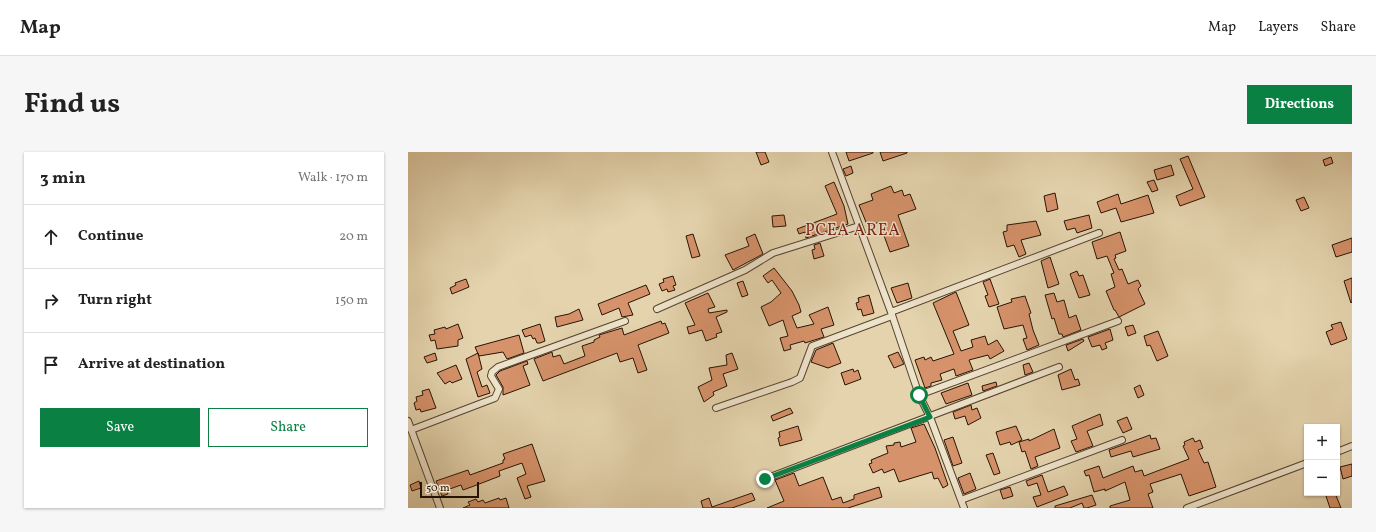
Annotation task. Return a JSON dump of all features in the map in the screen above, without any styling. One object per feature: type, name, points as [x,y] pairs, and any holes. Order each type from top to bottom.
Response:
[{"type":"street","points":[[832,152],[919,395],[930,417],[964,508]]},
{"type":"street","points":[[657,309],[745,270],[773,253],[859,226]]},
{"type":"street","points":[[716,408],[800,378],[812,346],[1099,233]]},
{"type":"street","points":[[411,430],[495,398],[499,389],[491,376],[492,372],[498,367],[625,321]]},
{"type":"street","points":[[919,395],[1118,321]]},
{"type":"street","points":[[765,479],[1059,367]]},
{"type":"street","points":[[408,421],[440,508]]},
{"type":"street","points":[[961,500],[1122,440]]},
{"type":"street","points":[[1340,451],[1352,446]]},
{"type":"street","points":[[1187,508],[1304,464]]},
{"type":"building","points":[[756,152],[765,152],[769,162],[761,165]]},
{"type":"building","points":[[846,152],[873,152],[873,153],[849,161]]},
{"type":"building","points":[[880,152],[907,152],[907,153],[883,161]]},
{"type":"building","points":[[1188,156],[1205,197],[1180,206],[1176,196],[1193,189],[1180,159]]},
{"type":"building","points":[[1331,157],[1333,163],[1325,166],[1323,160]]},
{"type":"building","points":[[1171,165],[1174,175],[1157,180],[1154,170]]},
{"type":"building","points":[[851,166],[853,173],[846,176],[843,169]]},
{"type":"building","points":[[1154,180],[1158,190],[1152,192],[1147,182]]},
{"type":"building","points":[[834,182],[844,206],[848,224],[806,238],[805,232],[799,234],[797,229],[837,214],[825,186]]},
{"type":"building","points":[[891,186],[894,193],[902,190],[904,196],[910,194],[916,209],[898,215],[909,246],[890,252],[879,222],[868,227],[859,205],[873,200],[871,194]]},
{"type":"building","points":[[1055,193],[1058,209],[1047,212],[1044,196]]},
{"type":"building","points":[[1118,194],[1121,204],[1148,195],[1154,213],[1121,222],[1116,208],[1101,213],[1097,202]]},
{"type":"building","points":[[1304,197],[1309,208],[1301,211],[1296,200]]},
{"type":"building","points":[[784,215],[786,226],[773,227],[772,216]]},
{"type":"building","points":[[1089,215],[1092,228],[1077,233],[1075,228],[1067,230],[1064,221]]},
{"type":"building","points":[[1036,221],[1041,235],[1021,240],[1026,254],[1019,257],[1014,245],[1007,247],[1003,232],[1007,231],[1007,225]]},
{"type":"building","points":[[1120,232],[1126,251],[1115,255],[1116,258],[1114,259],[1119,270],[1122,269],[1128,284],[1138,280],[1141,286],[1138,289],[1145,304],[1119,317],[1114,310],[1106,291],[1115,287],[1111,274],[1114,273],[1107,256],[1097,259],[1092,242]]},
{"type":"building","points":[[693,234],[700,256],[692,258],[686,236]]},
{"type":"building","points":[[755,234],[763,254],[733,270],[725,255],[749,246],[746,238]]},
{"type":"building","points":[[1352,238],[1352,252],[1336,257],[1332,245]]},
{"type":"building","points":[[820,243],[824,256],[814,259],[812,250],[815,249],[814,245]]},
{"type":"building","points":[[1050,257],[1059,284],[1048,288],[1041,261]]},
{"type":"building","points":[[774,268],[792,291],[799,305],[801,312],[792,316],[797,328],[814,324],[809,315],[828,307],[834,325],[821,329],[824,337],[805,343],[804,341],[790,345],[791,349],[784,351],[780,338],[788,336],[783,320],[769,326],[761,307],[771,302],[781,293],[772,280],[768,283],[763,276]]},
{"type":"building","points":[[1077,271],[1079,276],[1083,275],[1090,295],[1079,298],[1070,274]]},
{"type":"building","points":[[673,276],[676,285],[673,286],[675,290],[668,292],[667,289],[662,291],[659,284],[664,282],[663,279]]},
{"type":"building","points":[[1352,278],[1352,302],[1351,303],[1344,281]]},
{"type":"building","points":[[466,279],[469,287],[452,294],[450,288],[456,285],[455,283]]},
{"type":"building","points":[[990,279],[999,304],[989,307],[985,296],[988,295],[983,282]]},
{"type":"building","points":[[743,281],[748,295],[742,297],[737,283]]},
{"type":"building","points":[[908,283],[912,298],[897,303],[891,288]]},
{"type":"building","points":[[646,285],[650,294],[628,303],[633,315],[622,317],[619,308],[602,315],[598,304]]},
{"type":"building","points":[[956,292],[969,325],[953,331],[961,351],[973,347],[971,340],[985,336],[988,345],[997,340],[1004,351],[990,359],[988,355],[969,360],[973,370],[956,376],[954,369],[940,374],[942,380],[931,383],[931,386],[925,388],[915,360],[924,357],[925,360],[931,357],[933,361],[954,354],[933,303]]},
{"type":"building","points":[[708,293],[715,307],[708,309],[709,313],[727,310],[727,312],[716,317],[722,332],[716,334],[717,337],[706,341],[702,330],[689,334],[687,327],[695,325],[685,303]]},
{"type":"building","points":[[1054,293],[1057,302],[1064,300],[1069,318],[1076,315],[1081,330],[1063,337],[1062,334],[1059,334],[1054,318],[1052,319],[1045,295]]},
{"type":"building","points":[[869,295],[874,313],[863,316],[861,309],[858,310],[856,303],[859,302],[858,298]]},
{"type":"building","points":[[1025,296],[1031,313],[1029,314],[1033,330],[1039,345],[1027,350],[1023,339],[1027,338],[1023,325],[1004,329],[997,307],[1012,302],[1011,299]]},
{"type":"building","points":[[579,309],[583,320],[557,327],[555,317],[569,314]]},
{"type":"building","points":[[661,321],[662,324],[665,323],[669,333],[638,345],[647,370],[638,373],[633,358],[620,362],[617,353],[543,381],[534,359],[552,352],[553,357],[560,355],[564,364],[585,356],[582,346],[594,342],[594,340],[600,337],[599,335],[622,328],[624,335]]},
{"type":"building","points":[[1341,322],[1347,339],[1331,345],[1326,332],[1333,329],[1331,325]]},
{"type":"building","points":[[458,324],[463,338],[458,340],[458,346],[437,349],[435,340],[431,341],[429,335],[435,334],[434,330],[445,327],[446,329]]},
{"type":"building","points":[[540,324],[545,341],[537,343],[535,338],[533,339],[531,335],[525,337],[522,330]]},
{"type":"building","points":[[1133,325],[1136,333],[1128,336],[1125,327]]},
{"type":"building","points":[[1110,329],[1113,340],[1105,343],[1107,348],[1102,350],[1100,345],[1092,347],[1088,337]]},
{"type":"building","points":[[1158,331],[1168,356],[1157,361],[1150,345],[1147,346],[1144,336]]},
{"type":"building","points":[[519,335],[524,353],[507,359],[503,352],[479,356],[475,347]]},
{"type":"building","points":[[1083,339],[1084,341],[1068,351],[1066,345]]},
{"type":"building","points":[[833,343],[841,363],[828,368],[811,362],[816,350]]},
{"type":"building","points":[[898,352],[904,364],[894,368],[888,356]]},
{"type":"building","points":[[435,353],[437,360],[427,363],[424,357]]},
{"type":"building","points":[[478,353],[482,369],[477,372],[482,387],[487,385],[490,393],[478,397],[466,359]]},
{"type":"building","points":[[732,353],[738,369],[723,374],[727,386],[713,392],[714,395],[704,402],[698,387],[712,380],[709,368],[727,365],[726,355]]},
{"type":"building","points":[[527,361],[528,364],[523,366],[530,385],[503,395],[503,387],[496,375],[500,371]]},
{"type":"building","points":[[1029,363],[1033,372],[1025,375],[1023,365]]},
{"type":"building","points":[[456,365],[462,379],[452,383],[450,381],[445,384],[437,373]]},
{"type":"building","points":[[853,369],[854,372],[858,370],[861,379],[845,385],[841,373]]},
{"type":"building","points":[[1071,369],[1075,380],[1078,379],[1080,385],[1062,390],[1058,375]]},
{"type":"building","points":[[996,382],[997,386],[983,391],[982,386]]},
{"type":"building","points":[[968,383],[972,395],[946,404],[941,393]]},
{"type":"building","points":[[1140,385],[1144,395],[1138,398],[1134,388]]},
{"type":"building","points":[[429,389],[436,408],[421,412],[420,409],[416,410],[414,403],[417,401],[416,397],[423,395],[422,391]]},
{"type":"building","points":[[971,405],[972,410],[977,408],[981,418],[968,425],[965,416],[955,419],[953,412]]},
{"type":"building","points":[[790,408],[793,413],[773,421],[771,416]]},
{"type":"building","points":[[1100,414],[1103,425],[1087,431],[1093,446],[1076,452],[1071,441],[1077,439],[1072,426]]},
{"type":"building","points":[[1127,417],[1132,429],[1123,433],[1117,421]]},
{"type":"building","points":[[924,424],[935,448],[948,485],[943,488],[938,478],[934,479],[932,472],[899,482],[894,469],[884,473],[882,469],[873,473],[869,464],[872,463],[871,460],[888,453],[886,446],[894,445],[894,443],[900,442],[901,447],[916,442],[911,428]]},
{"type":"building","points":[[798,426],[802,440],[780,446],[778,438],[780,437],[779,432]]},
{"type":"building","points":[[1016,426],[1022,440],[1011,445],[1010,442],[1000,445],[996,432]]},
{"type":"building","points":[[1054,429],[1060,448],[1035,457],[1038,466],[1031,469],[1025,451],[1022,452],[1019,442],[1029,439],[1029,441]]},
{"type":"building","points":[[1150,435],[1151,439],[1156,438],[1160,449],[1133,457],[1131,451],[1111,457],[1109,450]]},
{"type":"building","points":[[953,437],[962,463],[953,466],[944,440]]},
{"type":"building","points":[[1193,438],[1195,442],[1200,440],[1203,448],[1198,450],[1204,463],[1208,462],[1216,487],[1189,496],[1181,474],[1150,484],[1153,492],[1148,494],[1153,508],[1110,508],[1110,506],[1130,500],[1125,482],[1105,491],[1105,489],[1094,492],[1089,475],[1086,476],[1084,471],[1099,466],[1103,478],[1133,466],[1135,472],[1142,470],[1144,476],[1189,459],[1183,446],[1185,445],[1184,442]]},
{"type":"building","points":[[532,444],[545,481],[527,486],[531,497],[525,499],[517,478],[526,474],[522,463],[499,471],[500,476],[463,490],[461,485],[447,490],[448,494],[442,496],[436,481],[468,470],[470,475],[503,463],[503,460],[505,459],[503,454]]},
{"type":"building","points":[[993,453],[1000,473],[994,475],[986,455]]},
{"type":"building","points":[[1352,464],[1352,476],[1343,479],[1340,467]]},
{"type":"building","points":[[794,473],[799,486],[823,477],[832,500],[841,497],[843,503],[854,499],[854,495],[879,487],[882,497],[848,508],[767,508],[784,501],[775,480]]},
{"type":"building","points":[[970,473],[976,489],[964,494],[958,478]]},
{"type":"building","points":[[1042,475],[1048,492],[1064,486],[1068,495],[1037,507],[1033,497],[1041,495],[1037,483],[1028,486],[1026,481]]},
{"type":"building","points":[[419,481],[421,488],[412,491],[410,485]]},
{"type":"building","points":[[1010,487],[1013,496],[1003,499],[1000,490]]},
{"type":"building","points":[[752,493],[755,500],[732,508],[703,508],[701,501],[709,498],[712,507]]},
{"type":"building","points":[[1092,495],[1096,505],[1084,508],[1082,503],[1070,508],[1055,508],[1055,506]]},
{"type":"building","points":[[1326,496],[1336,496],[1341,508],[1330,508]]},
{"type":"building","points":[[499,498],[500,500],[506,498],[509,508],[463,508],[470,505],[468,502],[476,499],[478,502],[483,500],[485,503]]},
{"type":"district","name":"PCEA AREA","points":[[853,229]]},
{"type":"route","points":[[765,479],[930,417],[919,395]]}]
